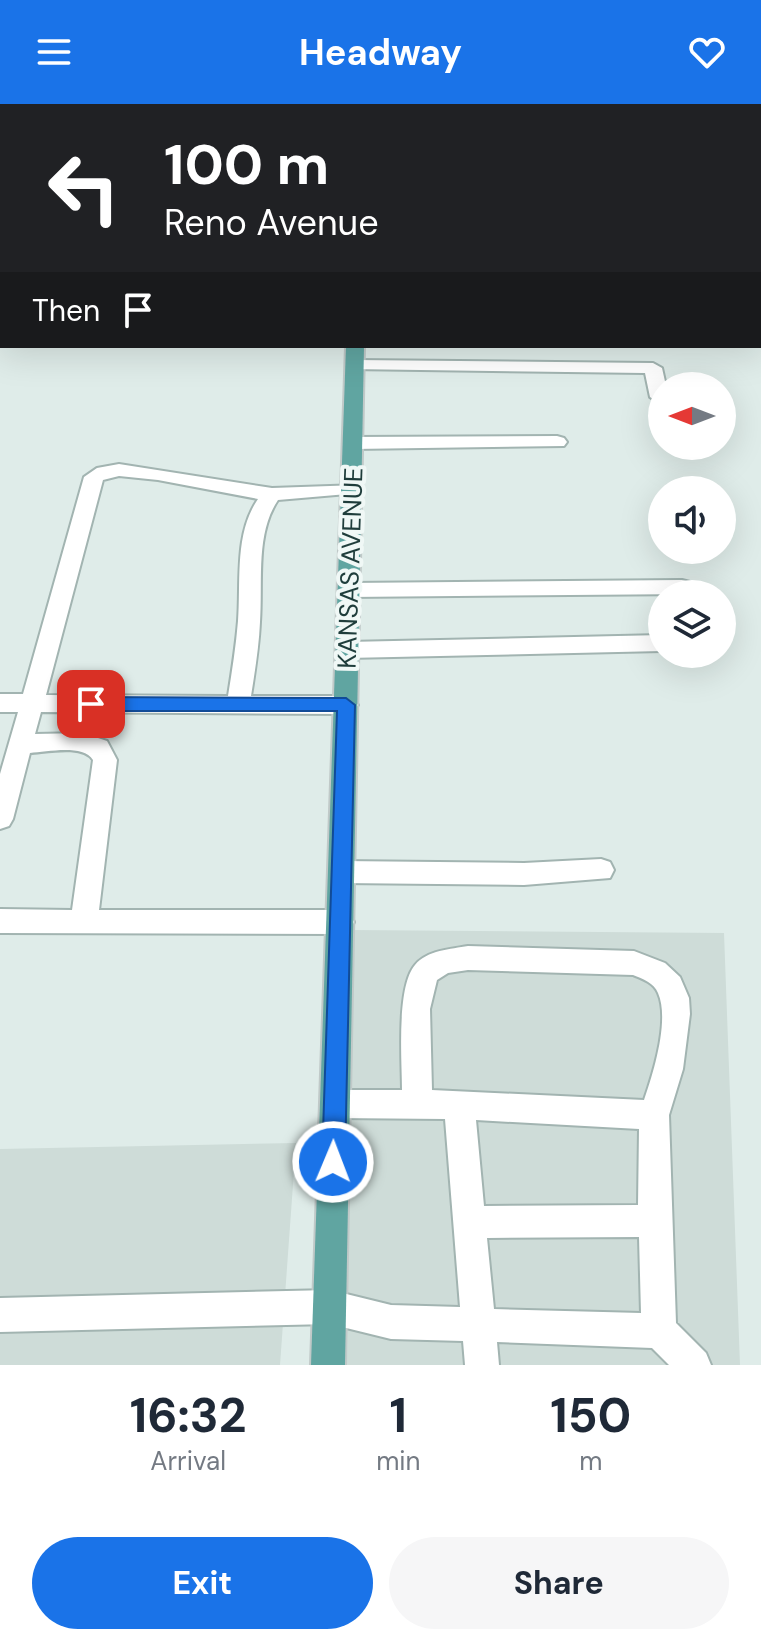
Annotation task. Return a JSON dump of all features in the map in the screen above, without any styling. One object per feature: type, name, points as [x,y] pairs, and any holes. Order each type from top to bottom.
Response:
[{"type":"main road","name":"KANSAS AVENUE","points":[[328,1365],[355,356]]},
{"type":"street","points":[[355,356],[653,368],[654,372]]},
{"type":"street","points":[[353,443],[557,442]]},
{"type":"street","points":[[0,819],[87,499],[94,477],[100,471],[131,470],[233,490],[272,494],[352,489]]},
{"type":"street","points":[[238,704],[249,626],[255,535],[262,505],[272,494]]},
{"type":"street","points":[[349,590],[648,587]]},
{"type":"street","points":[[347,650],[648,643]]},
{"type":"street","points":[[0,703],[346,705]]},
{"type":"street","points":[[21,744],[83,742],[98,748],[105,760],[84,921]]},
{"type":"street","points":[[341,872],[524,874],[601,870]]},
{"type":"street","points":[[0,921],[340,922]]},
{"type":"street","points":[[417,1105],[416,1009],[425,973],[442,962],[468,958],[634,963],[659,973],[671,988],[675,1013],[671,1057],[654,1115],[654,1221],[659,1331]]},
{"type":"street","points":[[335,1104],[459,1105],[654,1115]]},
{"type":"street","points":[[459,1105],[482,1365]]},
{"type":"street","points":[[470,1222],[654,1221]]},
{"type":"street","points":[[0,1315],[330,1307],[391,1322],[659,1331],[694,1365]]},
{"type":"shaded area","points":[[351,930],[724,933],[740,1365],[347,1365]]},
{"type":"shaded area","points":[[296,1143],[280,1365],[0,1365],[0,1149]]},
{"type":"route","points":[[91,704],[346,705],[333,1162]]}]
